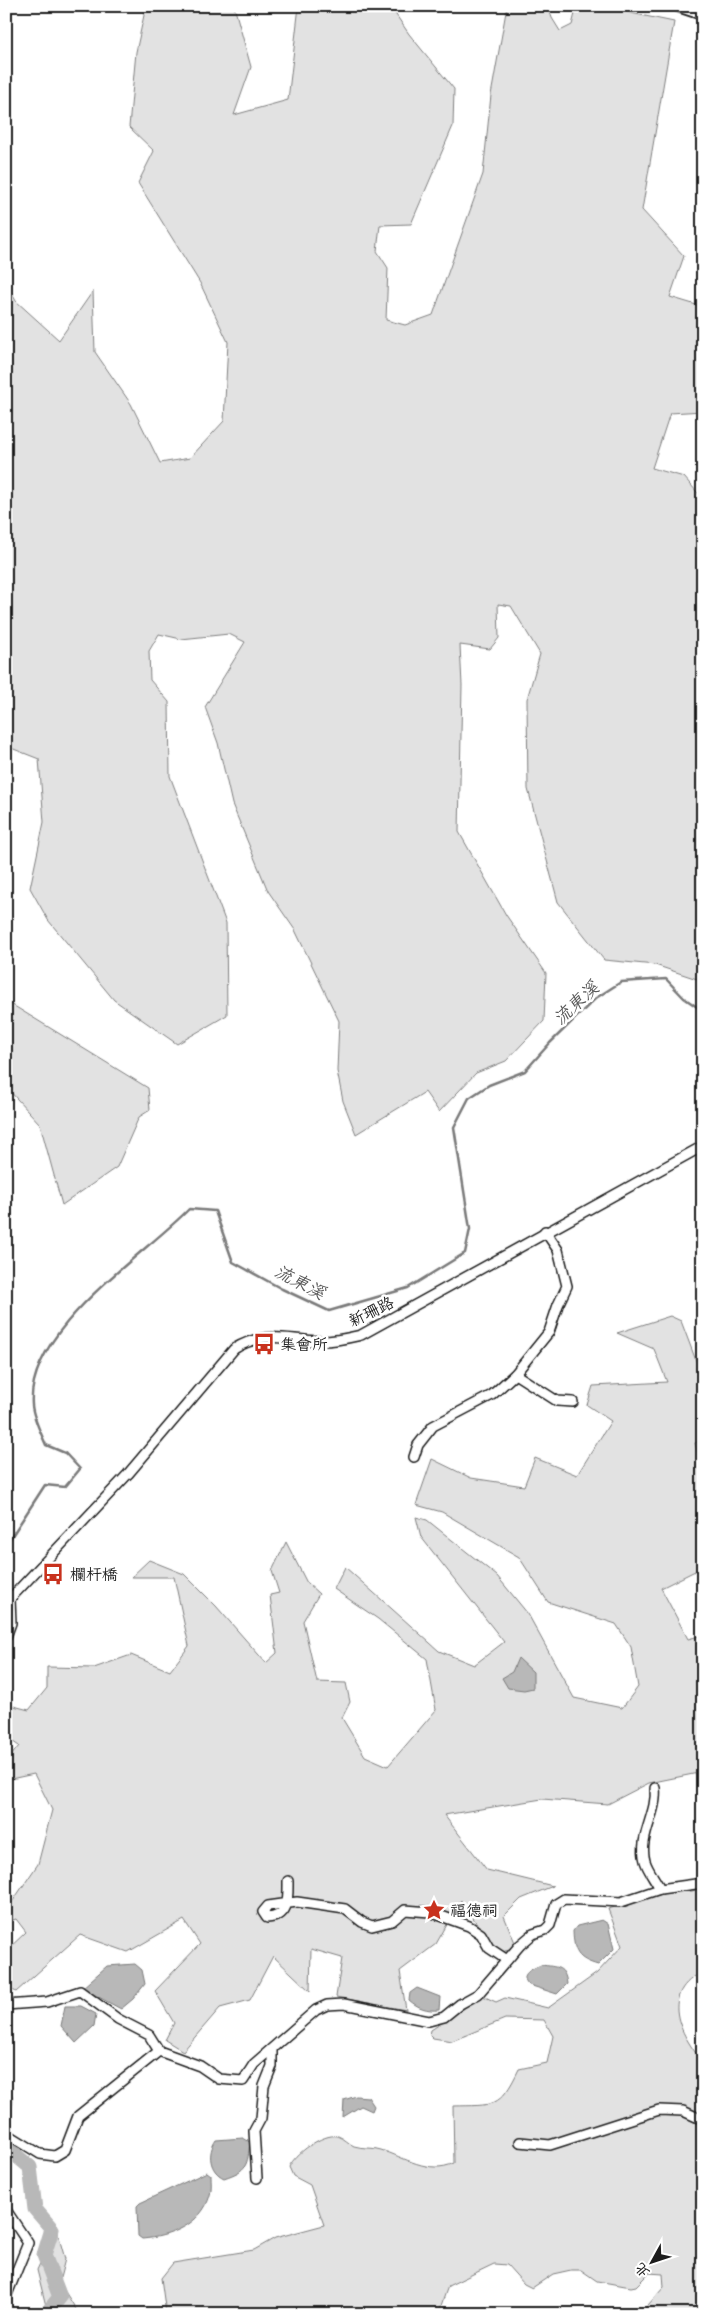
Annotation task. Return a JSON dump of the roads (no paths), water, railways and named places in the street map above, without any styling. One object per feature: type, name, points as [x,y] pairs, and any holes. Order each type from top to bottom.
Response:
[{"type":"main road","points":[[679,6],[703,14]]},
{"type":"street","name":"新珊路","points":[[8,1601],[27,1578],[128,1474],[234,1349],[248,1340],[262,1337],[321,1341],[343,1340],[361,1335],[545,1231],[703,1146]]},
{"type":"street","points":[[414,1457],[418,1445],[433,1426],[492,1395],[516,1374],[548,1332],[567,1286],[558,1250],[545,1231]]},
{"type":"street","points":[[516,1374],[557,1401],[573,1402]]},
{"type":"street","points":[[6,1637],[10,1623],[8,1601]]},
{"type":"street","points":[[655,1788],[654,1809],[645,1838],[645,1861],[660,1889]]},
{"type":"street","points":[[288,1880],[289,1903],[297,1902],[345,1909],[362,1922],[372,1926],[392,1920],[405,1910],[430,1912],[469,1926],[481,1934],[488,1948],[507,1960]]},
{"type":"street","points":[[6,2005],[47,2002],[80,1991],[118,2019],[149,2035],[159,2051],[200,2066],[219,2079],[243,2081],[254,2064],[272,2051],[316,2010],[327,2005],[344,2004],[429,2021],[444,2017],[460,2004],[478,1994],[507,1960],[533,1934],[545,1930],[550,1925],[556,1904],[564,1899],[621,1902],[660,1889],[703,1883]]},
{"type":"street","points":[[6,2133],[40,2154],[55,2156],[65,2150],[78,2116],[159,2051]]},
{"type":"street","points":[[257,2178],[254,2131],[261,2118],[264,2086],[272,2066],[272,2051]]},
{"type":"street","points":[[520,2142],[550,2145],[659,2110],[683,2111],[703,2120]]},
{"type":"street","points":[[6,2210],[28,2243],[6,2297]]},
{"type":"waterway","name":"流東溪","points":[[6,1545],[45,1485],[65,1487],[80,1469],[65,1453],[46,1445],[34,1415],[32,1405],[35,1377],[47,1349],[67,1323],[91,1297],[189,1209],[215,1211],[233,1262],[282,1289],[329,1311],[408,1288],[465,1253],[470,1229],[454,1127],[469,1098],[489,1085],[525,1071],[550,1043],[596,998],[621,982],[666,979],[684,998],[703,1011]]},
{"type":"waterway","points":[[6,2147],[30,2167],[35,2209],[52,2229],[44,2255],[60,2297],[46,2314]]},
{"type":"place","name":"集會所","points":[[264,1344]]},
{"type":"place","name":"欄杆橋","points":[[53,1574]]},
{"type":"place","name":"福德祠","points":[[434,1910]]}]
